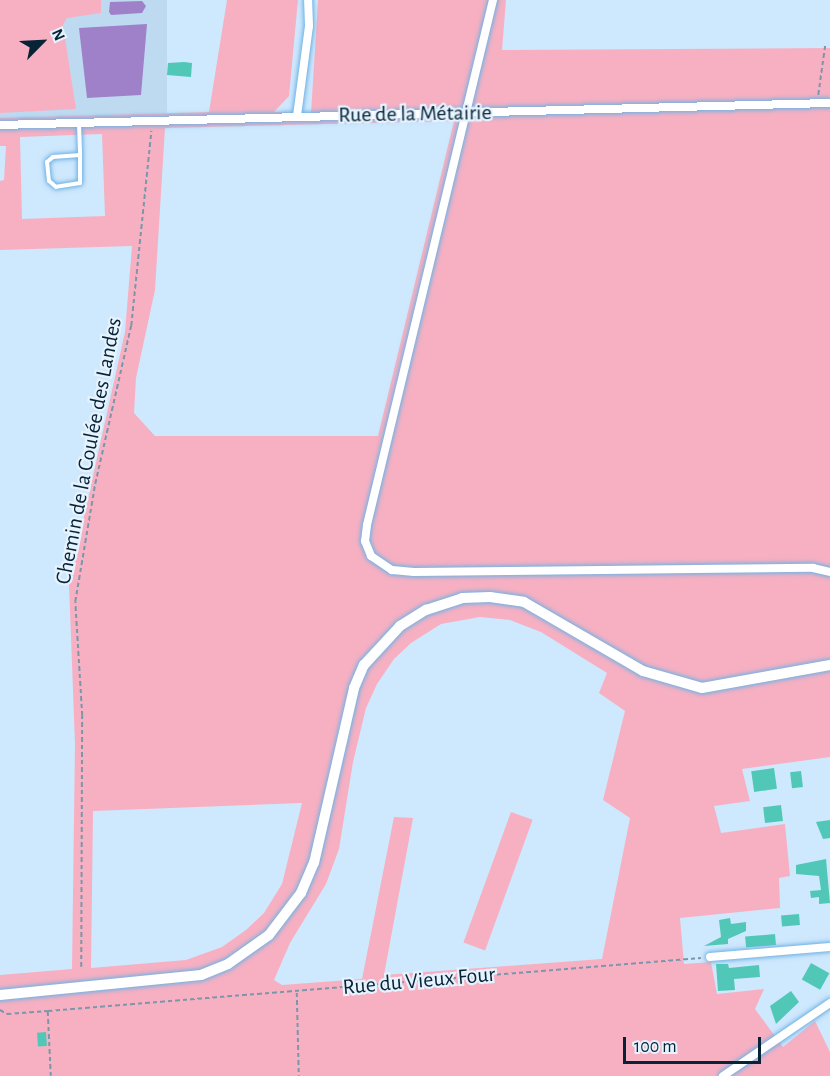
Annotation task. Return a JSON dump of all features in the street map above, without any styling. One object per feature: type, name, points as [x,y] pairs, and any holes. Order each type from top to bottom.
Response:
[{"type":"street","points":[[297,116],[309,26],[308,0]]},
{"type":"street","points":[[493,0],[367,525],[365,541],[371,556],[392,570],[414,572],[801,568],[830,572]]},
{"type":"street","name":"Rue de la Métairie","points":[[0,125],[830,103]]},
{"type":"street","points":[[0,994],[201,975],[228,964],[269,935],[301,893],[314,863],[354,688],[364,665],[400,626],[426,610],[462,598],[490,597],[524,602],[643,671],[702,688],[830,665]]},
{"type":"street","points":[[710,957],[830,947]]},
{"type":"street","points":[[723,1076],[830,1003]]},
{"type":"lane","points":[[79,123],[80,155],[80,183],[56,186],[49,181],[47,162],[52,157],[80,155]]},
{"type":"path","points":[[817,104],[825,45]]},
{"type":"path","name":"Chemin de la Coulée des Landes","points":[[81,967],[82,716],[75,602],[94,484],[131,326],[151,148],[150,121]]},
{"type":"path","name":"Rue du Vieux Four","points":[[0,1010],[8,1014],[710,957]]},
{"type":"path","points":[[297,992],[299,1076]]},
{"type":"path","points":[[48,1011],[51,1076]]},
{"type":"shaded area","points":[[0,0],[167,0],[167,118],[0,118]]},
{"type":"shaded area","points":[[0,0],[101,0],[101,13],[67,18],[63,25],[76,109],[0,113]]},
{"type":"shaded area","points":[[227,0],[298,0],[289,96],[274,112],[311,113],[318,0],[506,0],[502,50],[830,48],[830,757],[742,769],[750,801],[714,806],[721,833],[785,824],[790,876],[779,878],[780,908],[680,918],[684,964],[711,962],[717,994],[764,989],[755,1009],[783,1047],[815,1021],[830,1052],[830,1076],[0,1076],[0,975],[72,969],[75,744],[69,584],[125,332],[132,246],[0,250],[0,181],[4,180],[6,146],[0,146],[0,118],[209,112]],"holes":[[[454,121],[378,436],[155,436],[134,413],[136,378],[155,290],[165,128]],[[102,134],[105,216],[22,219],[20,137]],[[480,617],[510,620],[541,632],[607,673],[599,693],[625,711],[603,800],[630,818],[602,959],[384,975],[413,818],[394,817],[362,979],[282,985],[274,980],[290,943],[326,884],[339,849],[353,762],[366,708],[377,684],[394,659],[411,643],[441,624]],[[302,803],[282,884],[264,913],[246,930],[222,947],[186,960],[91,968],[93,811]]]},
{"type":"shaded area","points":[[142,1],[146,6],[142,13],[111,15],[109,12],[110,2]]},
{"type":"shaded area","points":[[147,24],[141,95],[87,98],[79,28]]},
{"type":"shaded area","points":[[511,812],[533,820],[485,950],[463,943]]},
{"type":"building","points":[[168,63],[192,63],[191,77],[167,75]]},
{"type":"building","points":[[774,768],[777,789],[754,792],[751,771]]},
{"type":"building","points":[[801,771],[803,787],[792,788],[790,772]]},
{"type":"building","points":[[781,805],[783,821],[765,823],[763,807]]},
{"type":"building","points":[[830,820],[830,838],[823,839],[816,822]]},
{"type":"building","points":[[826,859],[830,903],[819,904],[819,897],[811,898],[810,891],[821,890],[819,876],[796,874],[796,865]]},
{"type":"building","points":[[799,914],[800,925],[782,927],[781,916]]},
{"type":"building","points":[[730,918],[731,924],[746,922],[746,931],[728,939],[728,944],[704,946],[721,937],[719,920]]},
{"type":"building","points":[[775,934],[776,945],[746,948],[745,937]]},
{"type":"building","points":[[811,963],[829,973],[820,990],[802,980]]},
{"type":"building","points":[[716,964],[728,964],[729,968],[759,965],[760,977],[734,979],[735,990],[718,991]]},
{"type":"building","points":[[791,991],[799,1002],[776,1024],[770,1006]]},
{"type":"building","points":[[46,1032],[47,1046],[38,1047],[37,1033]]}]
